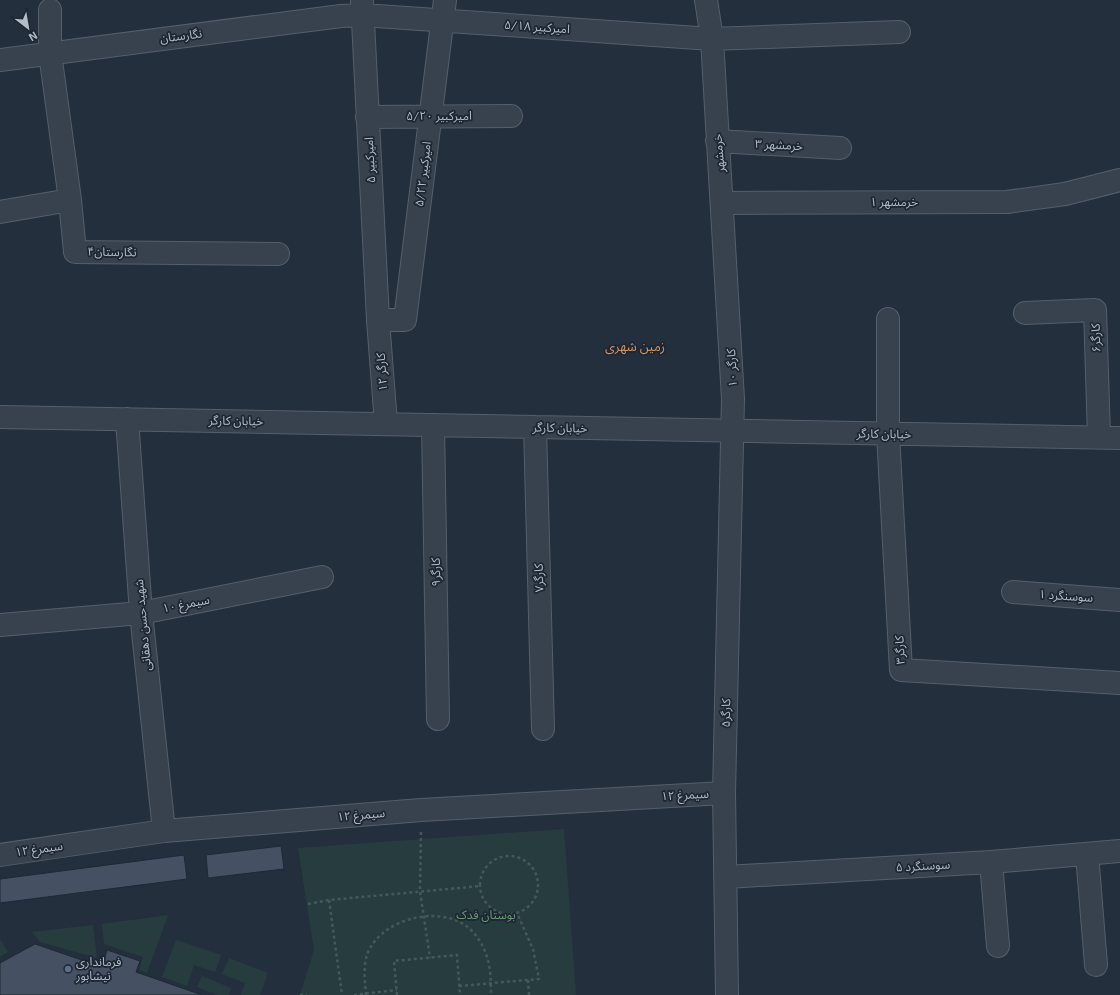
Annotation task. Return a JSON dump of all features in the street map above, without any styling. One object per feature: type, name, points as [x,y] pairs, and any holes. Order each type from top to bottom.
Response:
[{"type":"street","name":"امیرکبیر ۵/۲۲","points":[[378,320],[405,320],[445,0]]},
{"type":"street","name":"خرمشهر","points":[[706,0],[712,39],[717,141],[723,203],[729,306]]},
{"type":"street","name":"امیرکبیر ۵","points":[[362,7],[378,320]]},
{"type":"street","name":"امیرکبیر ۵/۱۸","points":[[362,7],[712,39],[899,32]]},
{"type":"street","name":"نگارستان","points":[[0,60],[341,16],[362,7]]},
{"type":"street","name":"نگارستان۴","points":[[50,10],[50,53],[70,200],[75,252],[278,254]]},
{"type":"street","name":"امیرکبیر ۵/۲۰","points":[[367,117],[511,116]]},
{"type":"street","name":"خرمشهر ۳","points":[[717,141],[840,148]]},
{"type":"street","name":"خرمشهر ۱","points":[[723,203],[1007,202],[1065,194],[1120,180]]},
{"type":"street","points":[[0,212],[70,200]]},
{"type":"street","name":"کارگر ۱۰","points":[[729,306],[733,431]]},
{"type":"street","name":"کارگر۶","points":[[1025,313],[1095,310],[1110,437]]},
{"type":"street","points":[[888,319],[888,434]]},
{"type":"street","name":"کارگر ۱۲","points":[[378,320],[386,424]]},
{"type":"street","name":"خیابان کارگر","points":[[0,417],[1110,437]]},
{"type":"street","name":"شهید حسن دهقانی","points":[[127,419],[141,612],[164,831]]},
{"type":"street","name":"کارگر۹","points":[[433,425],[438,718]]},
{"type":"street","name":"کارگر۷","points":[[535,427],[543,729]]},
{"type":"street","name":"کارگر۵","points":[[727,995],[724,793],[733,431]]},
{"type":"street","name":"کارگر۳","points":[[888,434],[901,670],[1120,683]]},
{"type":"street","name":"سیمرغ ۱۰","points":[[0,625],[141,612],[322,577]]},
{"type":"street","name":"سوسنگرد ۱","points":[[1012,592],[1120,600]]},
{"type":"street","name":"سیمرغ ۱۲","points":[[0,855],[164,831],[421,810],[724,793]]},
{"type":"street","name":"سوسنگرد ۵","points":[[726,877],[991,862],[1120,851]]},
{"type":"street","points":[[1087,854],[1096,965]]},
{"type":"street","points":[[991,862],[998,946]]},
{"type":"path","points":[[421,810],[420,891],[430,958]]},
{"type":"path","points":[[500,858],[518,858],[526,862],[537,876],[538,890],[532,903],[517,913],[500,912],[492,908],[486,902],[481,886],[486,869],[500,858]]},
{"type":"path","points":[[308,904],[330,900],[481,886]]},
{"type":"path","points":[[330,900],[342,995]]},
{"type":"path","points":[[459,986],[538,979],[538,969],[533,949],[517,913]]},
{"type":"path","points":[[366,994],[365,974],[367,956],[374,943],[387,931],[401,922],[424,917],[444,917],[460,922],[473,932],[490,963],[491,995]]},
{"type":"path","points":[[397,995],[394,961],[457,955],[460,995]]},
{"type":"path","points":[[528,980],[529,995]]},
{"type":"path","points":[[354,995],[397,990]]},
{"type":"path","points":[[300,995],[307,995]]},
{"type":"green space","name":"بوستان فدک","points":[[564,829],[576,995],[300,995],[314,950],[298,848]]},
{"type":"green space","points":[[168,915],[147,973],[139,970],[143,957],[104,944],[102,924]]},
{"type":"green space","points":[[93,925],[97,958],[40,942],[32,932]]},
{"type":"green space","points":[[0,939],[8,952],[0,957]]},
{"type":"green space","points":[[176,940],[221,955],[215,972],[194,965],[187,986],[162,977]]},
{"type":"green space","points":[[229,958],[268,973],[260,995],[241,995],[245,983],[222,974]]},
{"type":"green space","points":[[202,976],[231,988],[229,995],[217,995],[197,987]]},
{"type":"building","points":[[281,846],[284,869],[208,878],[206,855]]},
{"type":"building","points":[[184,855],[187,879],[0,903],[0,879]]},
{"type":"building","name":"فرمانداری نیشابور","points":[[35,944],[102,967],[107,950],[140,961],[136,972],[202,995],[0,995],[0,963]]},
{"type":"place","name":"فرمانداری نیشابور","points":[[68,969]]},
{"type":"district","name":"زمین شهری","points":[[635,346]]}]
